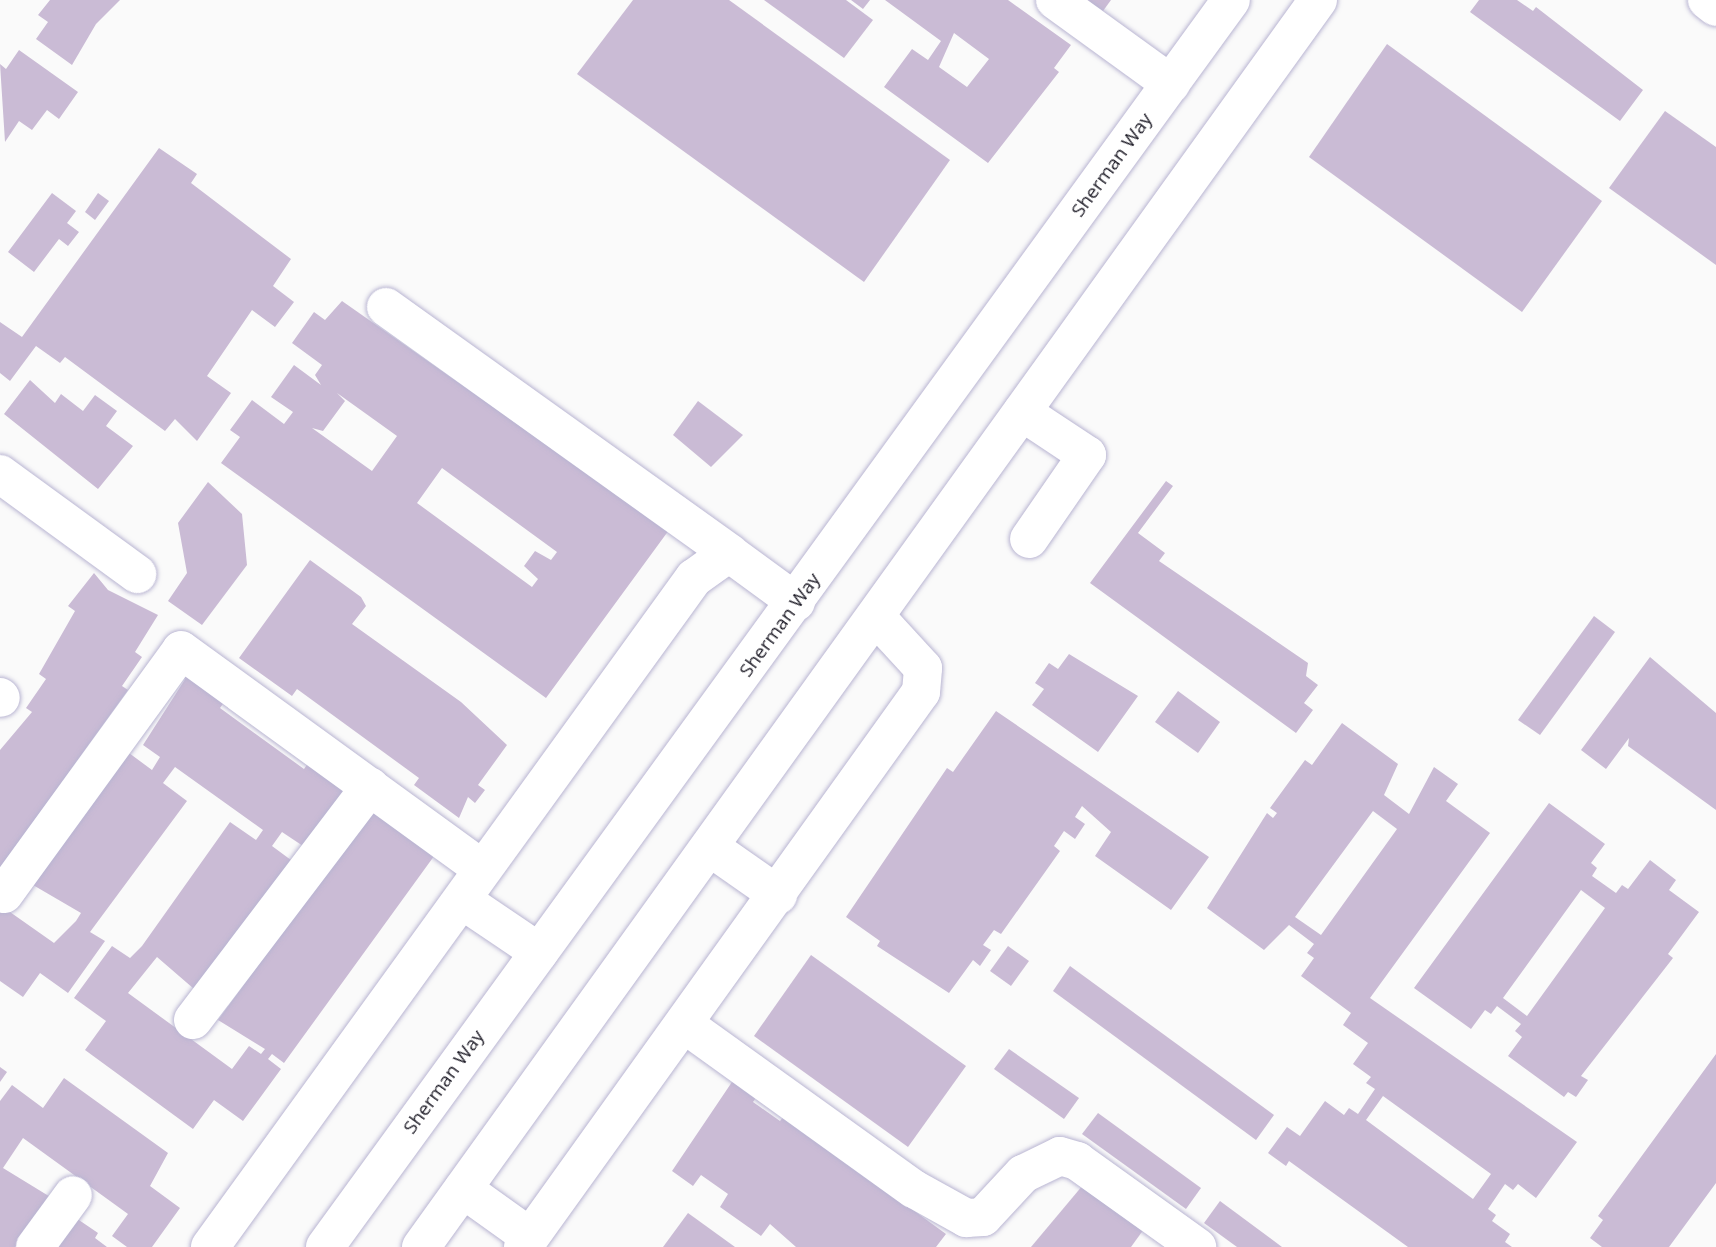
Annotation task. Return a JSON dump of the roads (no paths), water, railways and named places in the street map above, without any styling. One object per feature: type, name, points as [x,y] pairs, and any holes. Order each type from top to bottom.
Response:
[{"type":"main road","points":[[1055,0],[1171,84]]},
{"type":"main road","name":"Sherman Way","points":[[325,1247],[1231,0]]},
{"type":"main road","points":[[421,1247],[878,619],[1022,412],[1318,0]]},
{"type":"main road","points":[[1707,0],[1716,7]]},
{"type":"main road","points":[[386,307],[796,602]]},
{"type":"main road","points":[[1022,412],[1087,456],[1029,539]]},
{"type":"main road","points":[[0,474],[137,574]]},
{"type":"main road","points":[[210,1247],[694,578],[729,554]]},
{"type":"main road","points":[[463,1189],[526,1242],[778,895],[921,692],[923,668],[878,619]]},
{"type":"main road","points":[[4,894],[181,650],[370,787],[472,884],[538,952]]},
{"type":"main road","points":[[193,1020],[370,787]]},
{"type":"main road","points":[[711,848],[778,895]]},
{"type":"main road","points":[[684,1024],[914,1189],[966,1218],[983,1217],[1023,1174],[1060,1156],[1077,1161],[1196,1247]]},
{"type":"main road","points":[[35,1247],[73,1195]]}]
